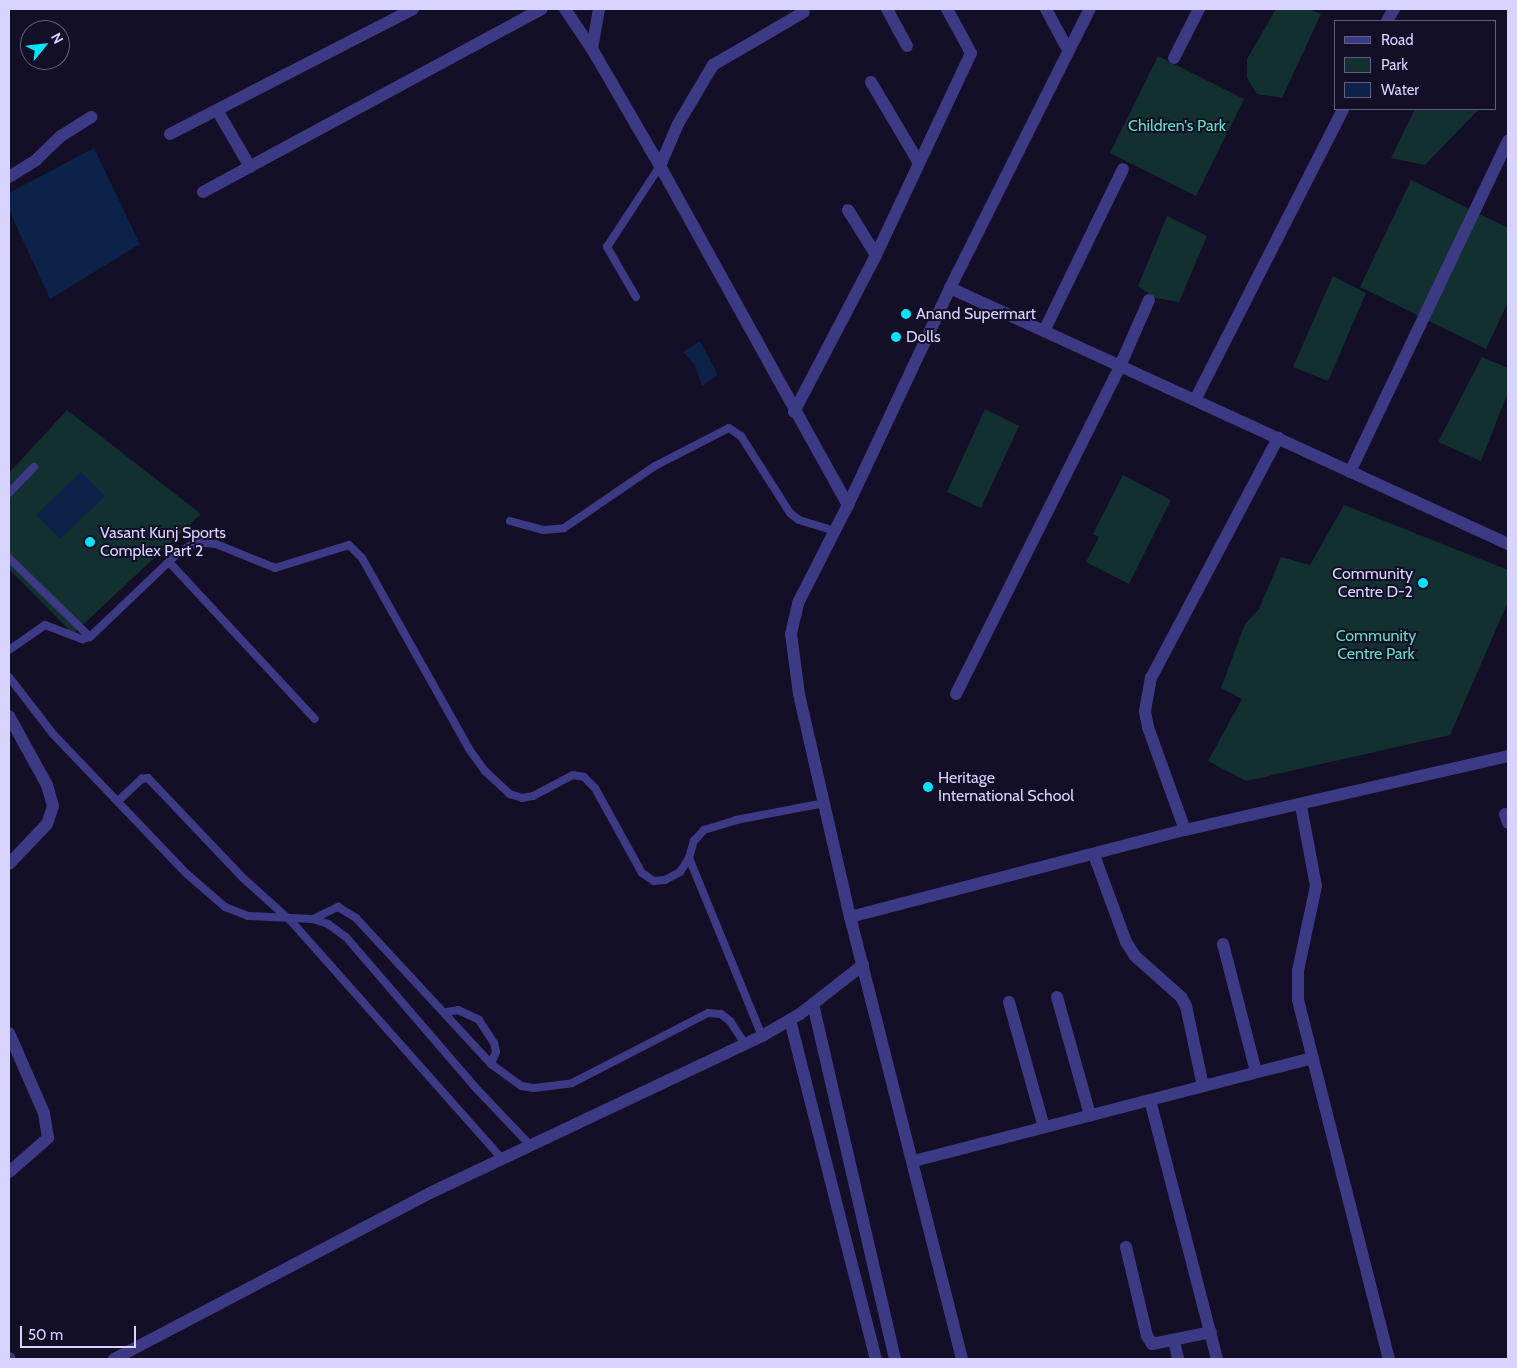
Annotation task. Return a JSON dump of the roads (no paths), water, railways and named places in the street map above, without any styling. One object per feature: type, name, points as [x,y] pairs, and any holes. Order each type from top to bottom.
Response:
[{"type":"street","points":[[170,134],[412,9]]},
{"type":"street","points":[[203,192],[542,9]]},
{"type":"street","points":[[565,9],[592,49],[660,166],[794,412],[848,506]]},
{"type":"street","points":[[592,49],[599,9]]},
{"type":"street","points":[[887,9],[907,46]]},
{"type":"street","points":[[794,412],[876,255],[971,53],[947,9]]},
{"type":"street","points":[[1046,9],[1068,50]]},
{"type":"street","points":[[962,1359],[914,1161],[850,917],[799,694],[790,634],[798,603],[836,531],[950,288],[1090,9]]},
{"type":"street","points":[[1174,58],[1199,9]]},
{"type":"street","points":[[1388,20],[1394,9]]},
{"type":"street","points":[[660,166],[678,124],[713,64],[804,12]]},
{"type":"street","points":[[871,82],[919,163]]},
{"type":"street","points":[[217,110],[250,167]]},
{"type":"street","points":[[1195,400],[1342,110]]},
{"type":"street","points":[[9,177],[28,166],[61,136],[91,117]]},
{"type":"street","points":[[1350,472],[1508,141]]},
{"type":"street","points":[[1044,331],[1123,169]]},
{"type":"street","points":[[848,210],[876,255]]},
{"type":"street","points":[[950,288],[1508,544]]},
{"type":"street","points":[[956,694],[1120,366],[1149,300]]},
{"type":"street","points":[[1185,830],[1148,727],[1145,711],[1150,678],[1278,438]]},
{"type":"street","points":[[9,716],[46,786],[53,806],[48,824],[9,864]]},
{"type":"street","points":[[850,917],[1185,830],[1302,806],[1508,756]]},
{"type":"street","points":[[1302,806],[1316,886],[1304,934],[1297,986],[1389,1359]]},
{"type":"street","points":[[1094,855],[1126,942],[1135,956],[1180,997],[1186,1006],[1203,1086]]},
{"type":"street","points":[[1223,944],[1256,1072]]},
{"type":"street","points":[[114,1359],[502,1159],[762,1036],[813,1004],[863,965]]},
{"type":"street","points":[[1057,997],[1090,1115]]},
{"type":"street","points":[[1009,1002],[1044,1127]]},
{"type":"street","points":[[813,1004],[895,1359]]},
{"type":"street","points":[[790,1020],[876,1359]]},
{"type":"street","points":[[9,1033],[44,1113],[48,1138],[9,1172]]},
{"type":"street","points":[[914,1161],[1314,1058]]},
{"type":"street","points":[[1150,1100],[1217,1359]]},
{"type":"street","points":[[1126,1247],[1149,1341],[1159,1345],[1211,1332]]},
{"type":"street","points":[[1174,1342],[1178,1359]]},
{"type":"lane","points":[[636,297],[607,247],[660,166]]},
{"type":"lane","points":[[510,520],[543,530],[564,528],[655,466],[729,428],[741,436],[795,518],[836,531]]},
{"type":"lane","points":[[9,493],[34,467]]},
{"type":"lane","points":[[9,650],[45,625],[82,638],[90,637],[187,546],[207,541],[275,568],[335,547],[349,545],[362,558],[469,749],[498,785],[522,798],[533,796],[573,775],[584,777],[595,788],[642,873],[654,880],[664,880],[680,872],[689,858],[694,841],[704,830],[717,825],[824,803]]},
{"type":"lane","points":[[9,558],[90,637]]},
{"type":"lane","points":[[168,562],[315,719]]},
{"type":"lane","points":[[9,677],[35,713],[186,874],[224,908],[248,916],[285,916],[313,919],[346,937],[489,1104],[530,1146]]},
{"type":"lane","points":[[118,801],[142,779],[148,778],[244,878],[285,916],[502,1159]]},
{"type":"lane","points":[[689,858],[762,1036]]},
{"type":"lane","points":[[313,919],[332,908],[344,909],[446,1012],[492,1064],[521,1086],[556,1087],[604,1068],[708,1013],[721,1014],[730,1021],[745,1044]]},
{"type":"lane","points":[[446,1012],[458,1010],[479,1020],[494,1043],[496,1052],[492,1064]]},
{"type":"water","points":[[94,148],[140,244],[50,299],[9,210],[9,193]]},
{"type":"water","points":[[700,341],[718,375],[702,386],[695,365],[683,352]]},
{"type":"water","points":[[81,472],[105,496],[60,539],[36,515]]},
{"type":"place","name":"Anand Supermart","points":[[906,314]]},
{"type":"place","name":"Dolls","points":[[896,337]]},
{"type":"place","name":"Vasant Kunj Sports Complex Part 2","points":[[90,542]]},
{"type":"place","name":"Community Centre D-2","points":[[1423,583]]},
{"type":"place","name":"Heritage International School","points":[[928,787]]},
{"type":"park label","name":"Children's Park","points":[[1177,126]]},
{"type":"park label","name":"Community Centre Park","points":[[1376,645]]}]
